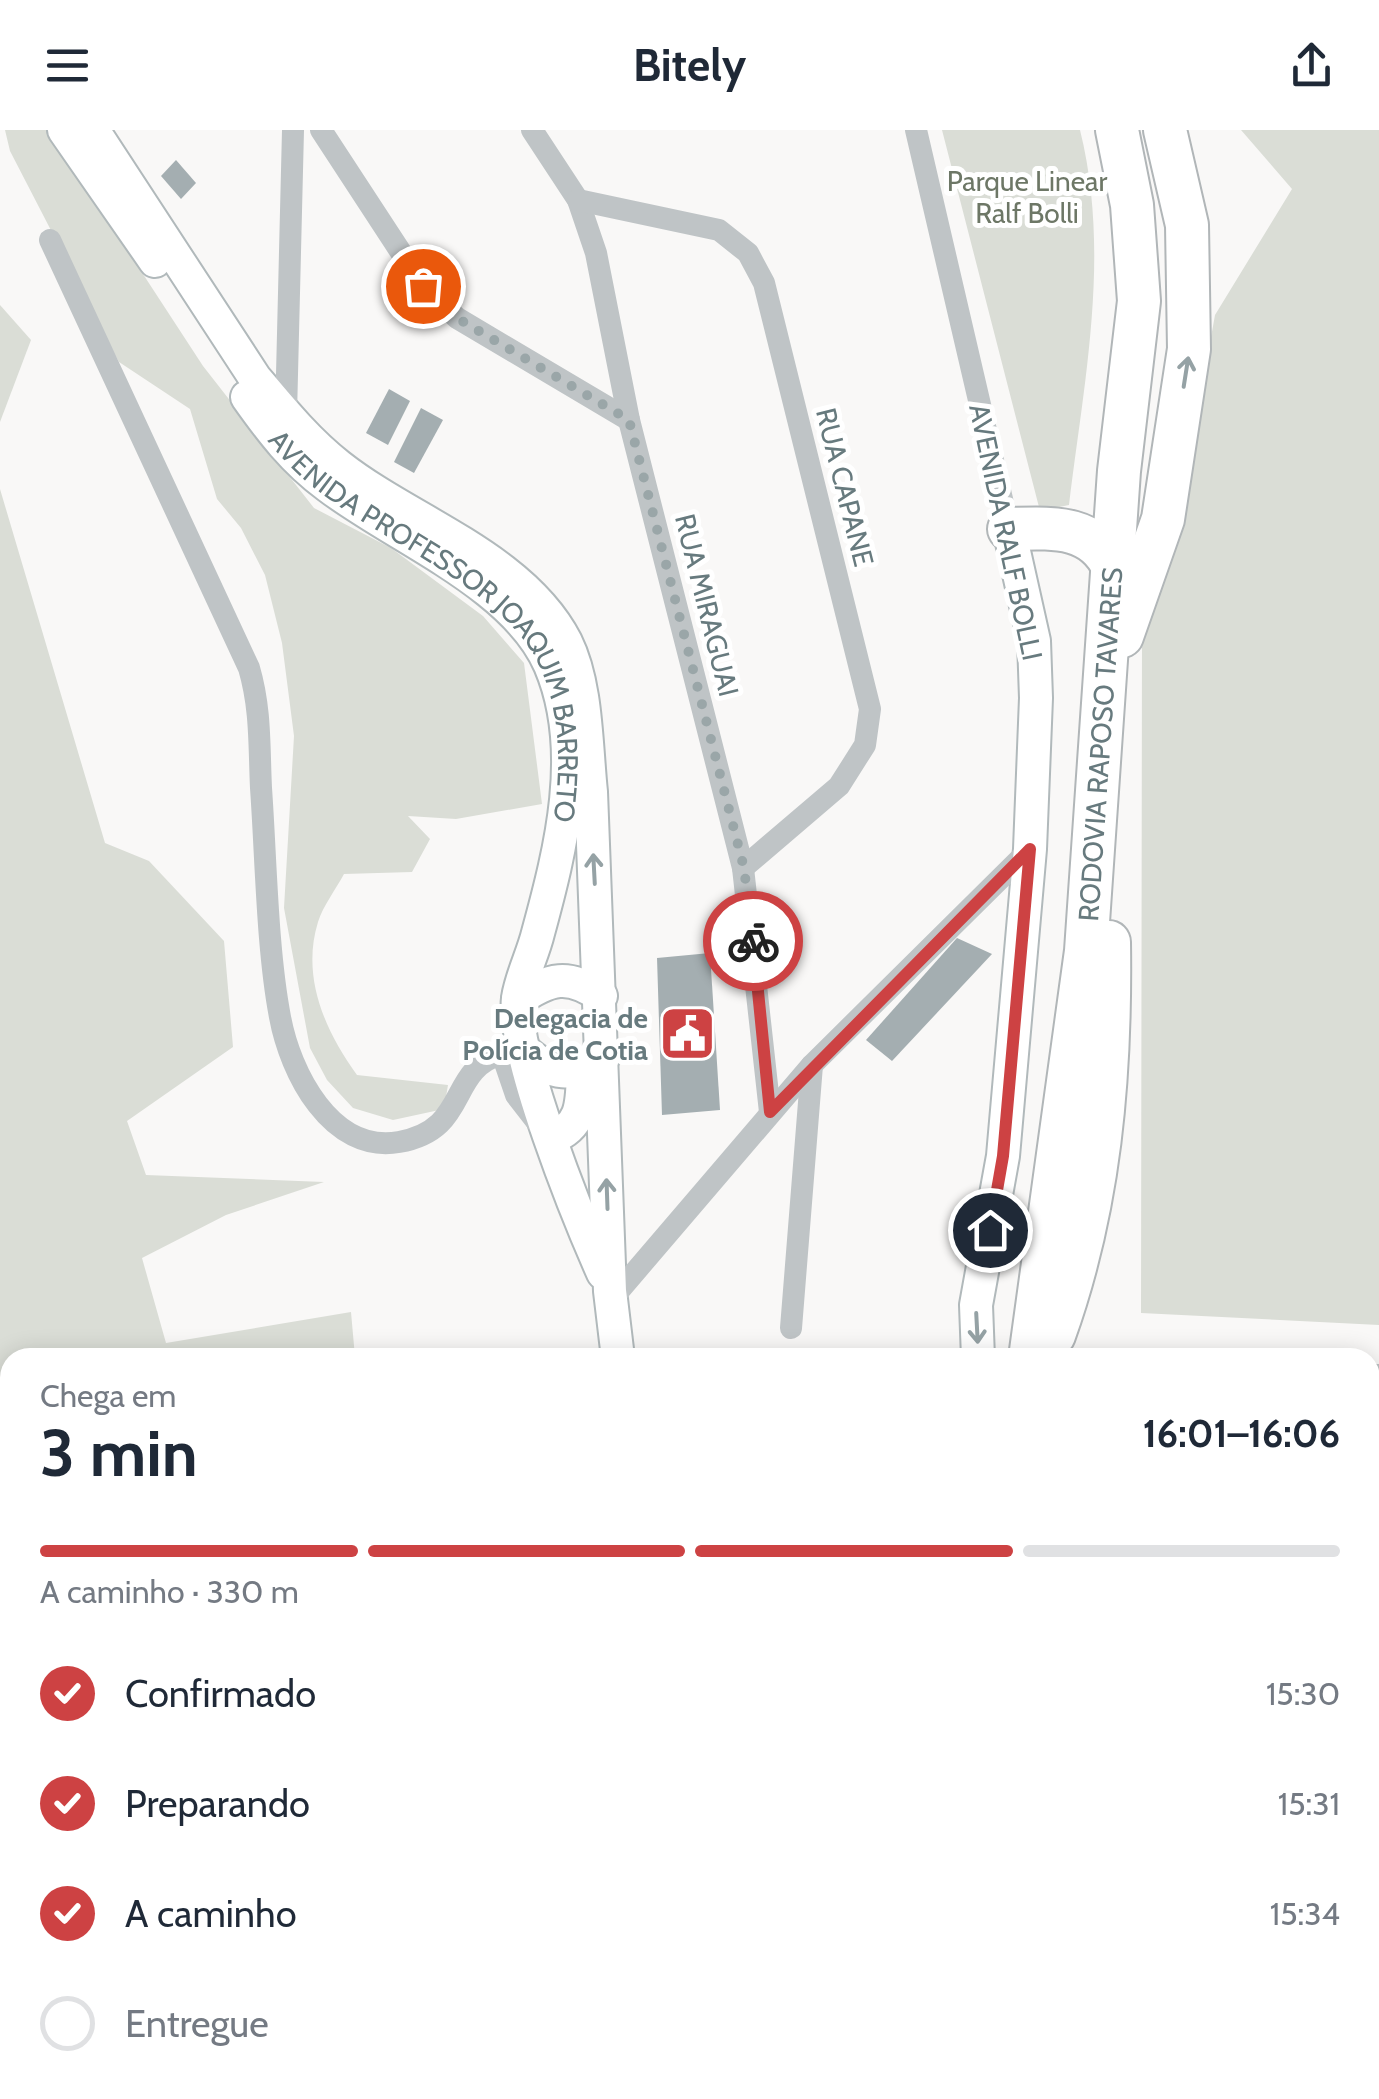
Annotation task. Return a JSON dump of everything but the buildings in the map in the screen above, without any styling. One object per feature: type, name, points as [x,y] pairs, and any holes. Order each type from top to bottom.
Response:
[{"type":"highway","name":"RODOVIA RAPOSO TAVARES","points":[[1048,1348],[1063,1138],[1062,910],[1097,746],[1119,471],[1139,301],[1132,205],[1117,130]]},
{"type":"highway","name":"RODOVIA RAPOSO TAVARES","points":[[1048,1348],[1108,873],[1122,636],[1158,332],[1154,204],[1142,130]]},
{"type":"highway","points":[[1122,636],[1163,519],[1189,349],[1187,226],[1166,130]]},
{"type":"highway","points":[[1028,529],[1094,503],[1119,471]]},
{"type":"highway","points":[[1028,529],[1091,537],[1105,550],[1113,567]]},
{"type":"main road","name":"AVENIDA PROFESSOR JOAQUIM BARRETO","points":[[64,130],[280,444],[328,486],[528,625],[550,666],[565,718],[567,809],[545,909],[518,1000],[525,1051],[551,1138],[611,1295]]},
{"type":"main road","name":"AVENIDA PROFESSOR JOAQUIM BARRETO","points":[[94,130],[255,378],[286,415],[338,466],[495,566],[539,608],[566,642],[574,666],[589,776],[600,996],[593,1064],[617,1348]]},
{"type":"main road","name":"AVENIDA RALF BOLLI","points":[[978,1348],[976,1305],[1003,1156],[1030,849],[1034,641],[1028,529]]},
{"type":"main road","points":[[518,1000],[545,982],[562,978],[582,983],[600,996]]},
{"type":"main road","points":[[525,1051],[546,1069],[593,1064],[577,1121],[569,1132],[551,1138]]},
{"type":"street","points":[[117,165],[118,130]]},
{"type":"street","points":[[286,415],[293,130]]},
{"type":"street","points":[[321,130],[423,286],[457,318],[629,420]]},
{"type":"street","name":"RUA MIRAGUAI","points":[[532,130],[578,200],[596,253],[629,420],[744,868],[770,1112]]},
{"type":"street","name":"AVENIDA RALF BOLLI","points":[[916,130],[1028,529]]},
{"type":"street","name":"RUA CAPANE","points":[[578,200],[719,230],[748,253],[764,283],[870,710],[865,745],[839,786],[744,868]]},
{"type":"street","points":[[50,240],[250,668],[260,706],[261,784],[280,1016],[291,1057],[309,1092],[334,1124],[358,1138],[393,1143],[426,1136],[453,1113],[480,1062],[502,1054],[516,1095],[551,1138]]},
{"type":"street","points":[[611,1295],[812,1065],[1030,849]]},
{"type":"street","points":[[791,1328],[812,1065]]},
{"type":"green space","points":[[5,130],[49,130],[203,366],[314,508],[391,548],[483,616],[524,663],[542,804],[456,819],[408,816],[430,839],[412,872],[344,874],[320,916],[313,943],[319,1003],[335,1040],[357,1075],[448,1085],[444,1109],[393,1120],[353,1108],[327,1080],[310,1048],[284,908],[294,736],[282,643],[265,575],[241,528],[217,499],[190,409],[119,362],[10,151]]},
{"type":"green space","name":"Parque Linear Ralf Bolli","points":[[942,130],[1080,130],[1089,177],[1094,270],[1087,365],[1069,505],[1040,511]]},
{"type":"green space","points":[[1241,130],[1379,130],[1379,1325],[1141,1313],[1142,625],[1199,404],[1215,315],[1292,189]]},
{"type":"green space","points":[[0,305],[31,340],[0,422]]},
{"type":"green space","points":[[0,489],[105,843],[149,861],[224,941],[233,1047],[127,1121],[146,1175],[324,1182],[226,1215],[142,1258],[166,1343],[351,1312],[354,1348],[0,1348]]},
{"type":"way so far","points":[[423,286],[457,318],[629,420],[744,868],[753,941]]},
{"type":"place","name":"Delegacia de Polícia de Cotia","points":[[687,1034]]},
{"type":"route","points":[[753,941],[770,1112],[812,1065],[1030,849],[1003,1156],[990,1230]]}]
